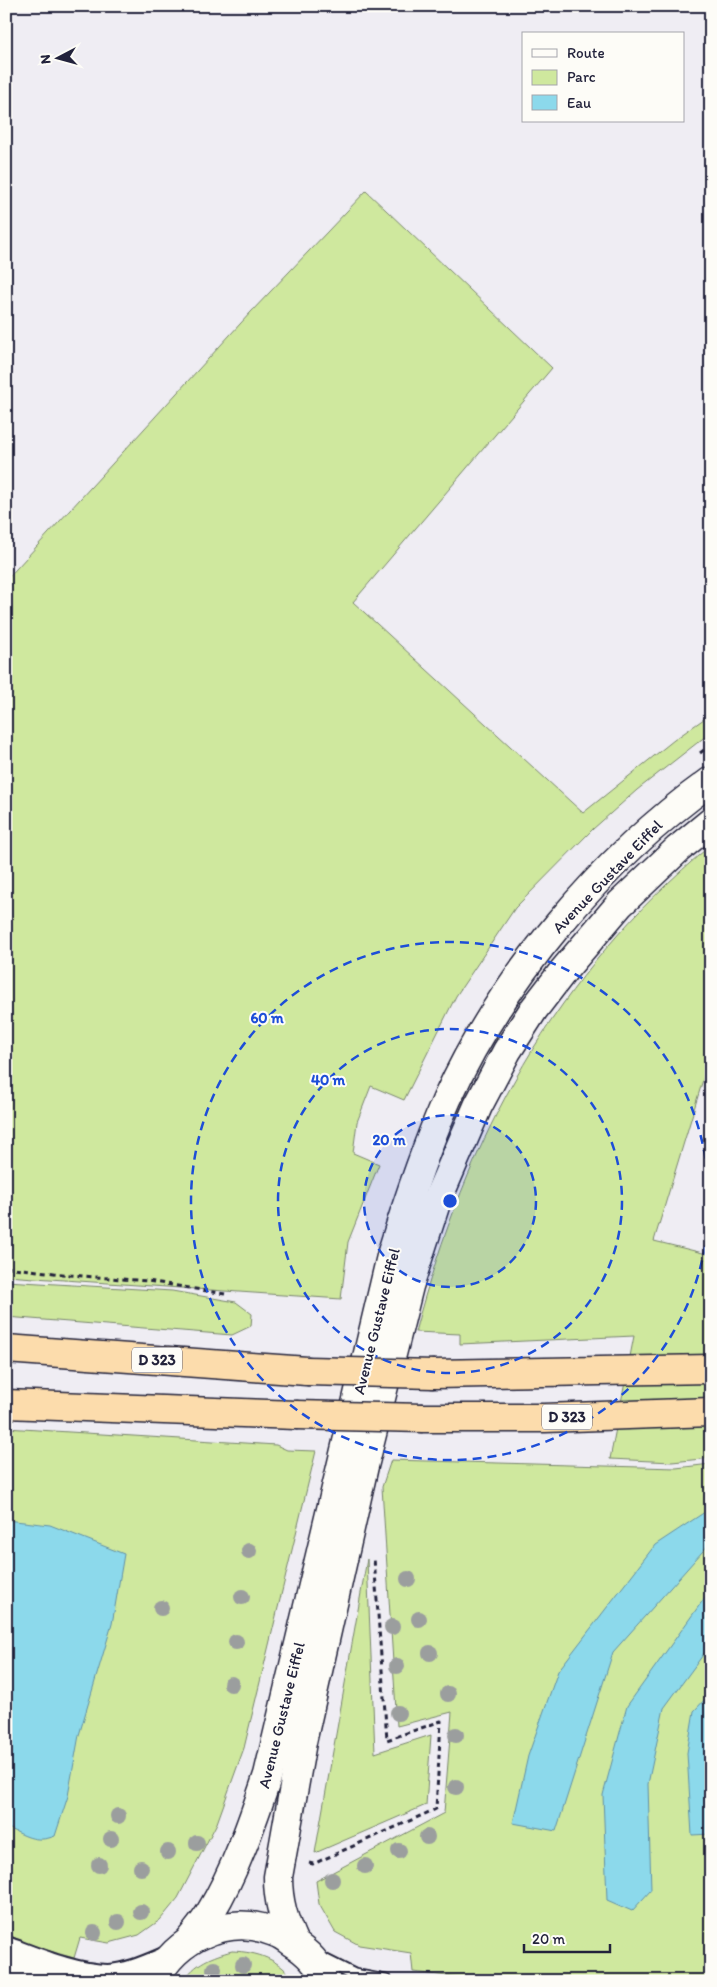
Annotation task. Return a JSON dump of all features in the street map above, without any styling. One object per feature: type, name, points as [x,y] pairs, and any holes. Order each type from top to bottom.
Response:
[{"type":"highway","name":"D 323","points":[[6,1349],[307,1371],[434,1374],[711,1369]]},
{"type":"highway","name":"D 323","points":[[6,1404],[423,1418],[545,1418],[711,1412]]},
{"type":"street","name":"Avenue Gustave Eiffel","points":[[189,1941],[210,1913],[237,1857],[255,1814],[268,1775],[392,1252],[414,1181],[448,1098],[475,1047],[510,990],[546,939],[580,899],[618,860],[661,820],[711,780]]},
{"type":"street","name":"Avenue Gustave Eiffel","points":[[299,1947],[282,1918],[278,1896],[281,1856],[302,1742],[364,1466],[409,1286],[436,1203],[478,1106],[506,1052],[534,1009],[564,970],[620,904],[678,849],[711,822]]},
{"type":"street","points":[[6,1949],[79,1973],[109,1977],[161,1970],[189,1941],[207,1932],[226,1927],[255,1927],[275,1932],[299,1947],[322,1972],[326,1981]]},
{"type":"street","points":[[6,1959],[36,1981]]},
{"type":"lane","points":[[299,1947],[354,1975],[386,1981]]},
{"type":"path","points":[[6,1267],[70,1275],[148,1281],[226,1294]]},
{"type":"path","points":[[308,1863],[313,1864],[436,1809],[442,1721],[387,1740],[374,1556]]},
{"type":"green space","points":[[366,191],[552,368],[353,602],[583,813],[674,740],[711,714],[711,732],[637,790],[593,829],[515,908],[456,996],[404,1100],[371,1086],[357,1122],[353,1153],[379,1164],[348,1242],[341,1299],[6,1276],[6,580],[251,312]]},
{"type":"green space","points":[[711,845],[711,1060],[705,1073],[654,1241],[711,1255],[711,1458],[672,1462],[610,1459],[634,1336],[460,1344],[460,1334],[415,1332],[436,1261],[461,1192],[490,1127],[524,1064],[562,1005],[606,949],[655,895]]},
{"type":"green space","points":[[6,1281],[172,1291],[236,1302],[252,1314],[251,1326],[232,1335],[6,1317]]},
{"type":"green space","points":[[6,1428],[276,1445],[287,1450],[316,1451],[244,1748],[217,1823],[178,1898],[160,1920],[139,1935],[109,1943],[80,1938],[74,1958],[36,1947],[6,1934]]},
{"type":"green space","points":[[391,1460],[676,1468],[711,1464],[711,1981],[490,1981],[413,1972],[411,1953],[359,1945],[335,1932],[319,1904],[316,1881],[444,1813],[452,1712],[397,1726],[382,1487]]},
{"type":"green space","points":[[367,1559],[375,1753],[431,1735],[426,1805],[315,1853]]},
{"type":"green space","points":[[232,1951],[251,1953],[267,1958],[282,1967],[295,1981],[184,1981],[193,1969],[205,1961]]},
{"type":"water","points":[[711,1508],[711,1542],[613,1652],[556,1831],[513,1823],[528,1756],[558,1671],[655,1545]]},
{"type":"water","points":[[6,1520],[50,1525],[124,1554],[112,1624],[79,1735],[68,1796],[55,1836],[41,1839],[30,1838],[6,1827]]},
{"type":"water","points":[[711,1589],[711,1644],[664,1708],[648,1784],[651,1890],[632,1911],[607,1900],[603,1795],[627,1706]]},
{"type":"water","points":[[711,1693],[711,1834],[692,1835],[687,1753],[694,1711]]}]
